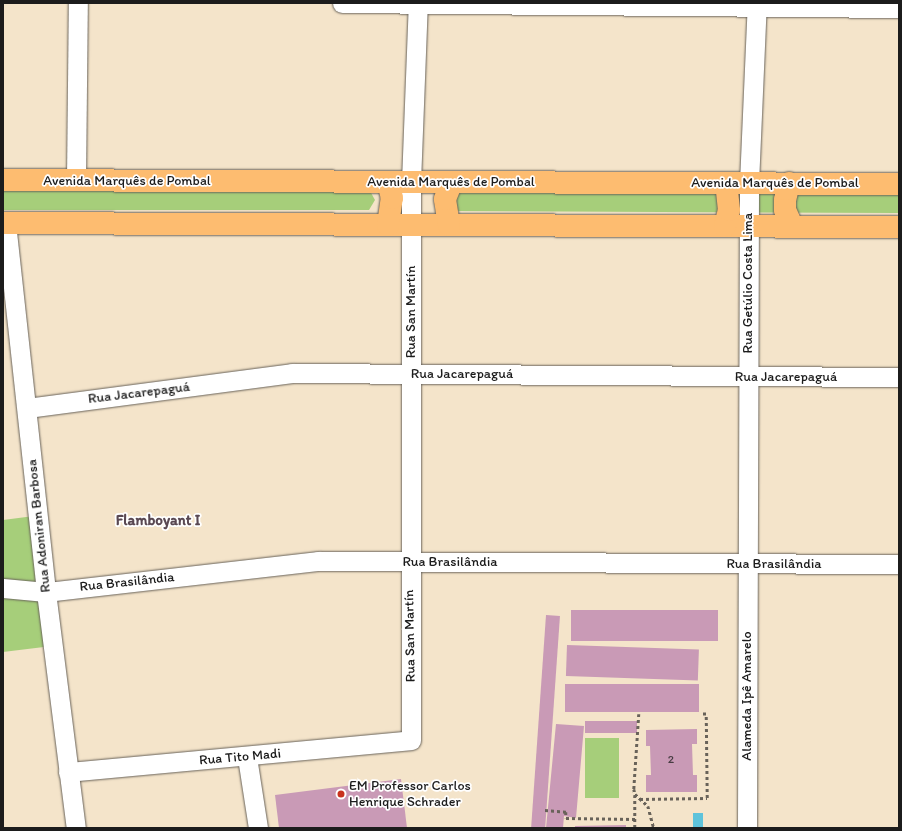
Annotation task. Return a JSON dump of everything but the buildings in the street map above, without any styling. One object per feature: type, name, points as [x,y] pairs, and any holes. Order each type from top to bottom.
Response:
[{"type":"main road","name":"Avenida Marquês de Pombal","points":[[3,180],[899,184]]},
{"type":"main road","points":[[388,182],[392,198],[388,225]]},
{"type":"main road","points":[[448,225],[445,199],[452,182]]},
{"type":"main road","points":[[725,226],[729,210],[726,183]]},
{"type":"main road","points":[[789,183],[785,200],[785,210],[792,226]]},
{"type":"main road","points":[[4,223],[899,227]]},
{"type":"street","points":[[76,180],[78,3]]},
{"type":"street","points":[[342,3],[757,5],[899,8]]},
{"type":"street","name":"Rua San Martín","points":[[411,740],[411,182],[418,4]]},
{"type":"street","name":"Rua Getúlio Costa Lima","points":[[747,563],[748,226],[757,5]]},
{"type":"street","name":"Rua Adoniran Barbosa","points":[[4,223],[27,408],[46,592],[76,828]]},
{"type":"street","name":"Rua Jacarepaguá","points":[[27,408],[292,373],[899,377]]},
{"type":"street","name":"Rua Brasilândia","points":[[3,588],[46,592],[318,561],[899,564]]},
{"type":"street","name":"Alameda Ipê Amarelo","points":[[747,563],[747,828]]},
{"type":"street","name":"Rua Tito Madi","points":[[68,772],[411,740]]},
{"type":"street","points":[[248,756],[258,828]]},
{"type":"path","points":[[635,828],[635,748],[639,738],[639,714]]},
{"type":"path","points":[[640,799],[707,798],[706,714],[702,714]]},
{"type":"path","points":[[635,794],[648,806],[654,828]]},
{"type":"path","points":[[545,810],[566,812],[566,818],[635,820]]},
{"type":"green space","points":[[3,187],[370,191],[375,200],[369,210],[3,210]]},
{"type":"green space","points":[[457,191],[899,193],[899,213],[457,211],[450,200]]},
{"type":"green space","points":[[34,516],[52,646],[3,652],[3,520]]},
{"type":"green space","points":[[585,738],[619,738],[619,798],[585,798]]},
{"type":"water","points":[[693,813],[703,813],[703,828],[693,828]]},
{"type":"place","name":"EM Professor Carlos Henrique Schrader","points":[[341,794]]},
{"type":"district","name":"Flamboyant I","points":[[158,521]]}]
